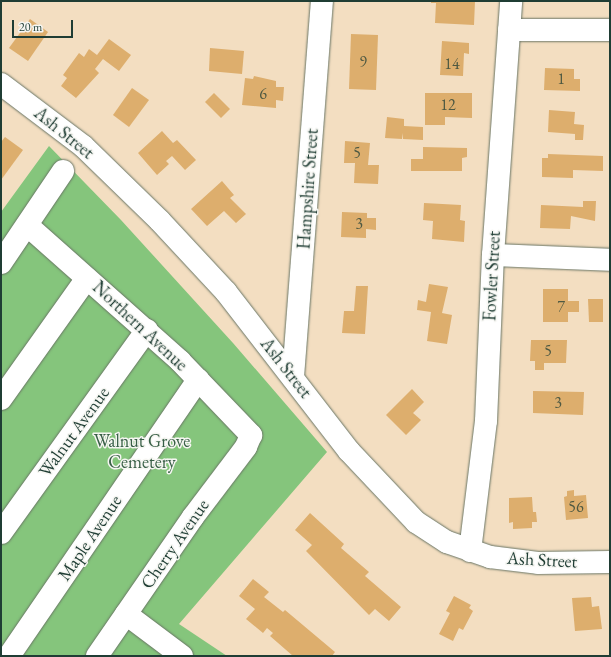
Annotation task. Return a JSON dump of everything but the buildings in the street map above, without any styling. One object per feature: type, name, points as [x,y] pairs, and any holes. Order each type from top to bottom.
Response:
[{"type":"street","name":"Hampshire Street","points":[[293,377],[322,1]]},
{"type":"street","name":"Fowler Street","points":[[470,551],[486,421],[493,255],[511,1]]},
{"type":"street","points":[[509,30],[610,30]]},
{"type":"street","name":"Ash Street","points":[[1,84],[83,146],[160,220],[226,292],[349,451],[411,516],[447,542],[490,557],[538,563],[610,562]]},
{"type":"street","points":[[1,263],[63,171]]},
{"type":"street","name":"Northern Avenue","points":[[27,225],[147,330],[249,431]]},
{"type":"street","points":[[493,255],[610,260]]},
{"type":"street","points":[[1,399],[87,278]]},
{"type":"street","name":"Walnut Avenue","points":[[1,533],[147,330]]},
{"type":"street","name":"Maple Avenue","points":[[9,656],[198,380]]},
{"type":"street","name":"Cherry Avenue","points":[[97,656],[251,439],[249,431]]},
{"type":"street","points":[[126,614],[182,656]]},
{"type":"green space","name":"Walnut Grove Cemetery","points":[[49,146],[121,220],[233,343],[327,452],[179,624],[227,656],[1,656],[1,212]]}]
